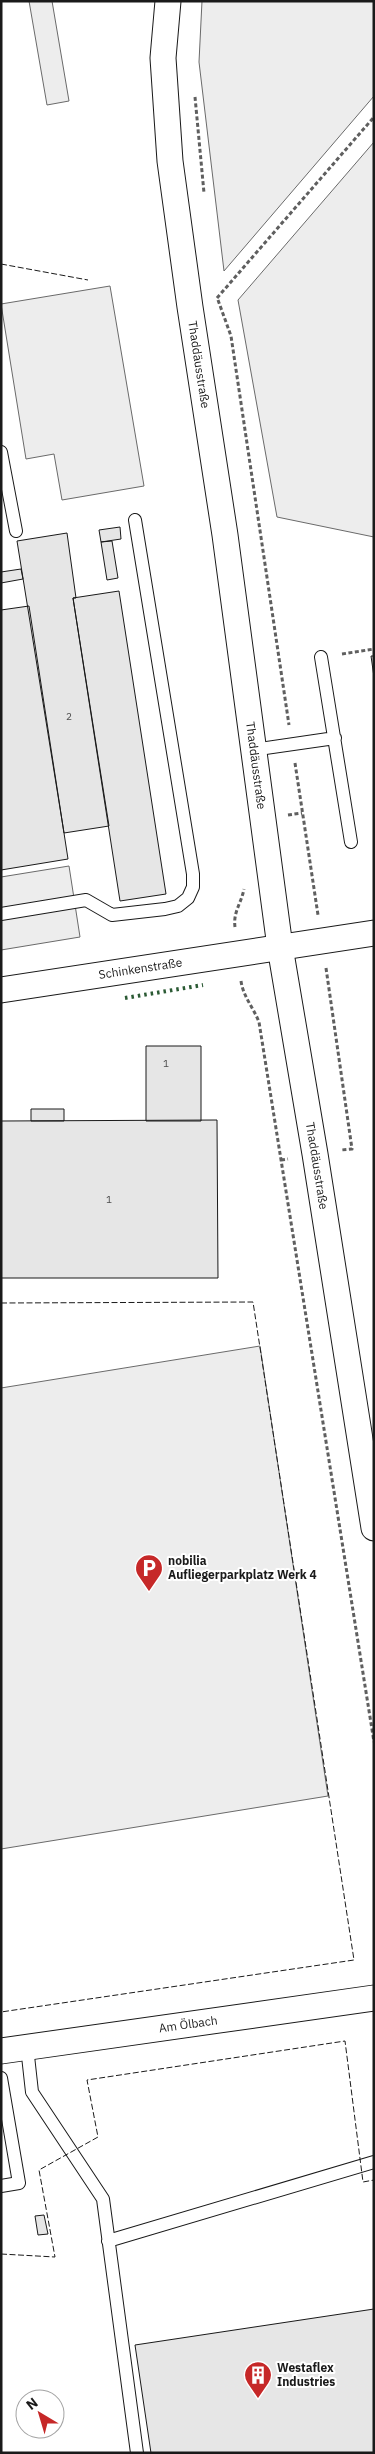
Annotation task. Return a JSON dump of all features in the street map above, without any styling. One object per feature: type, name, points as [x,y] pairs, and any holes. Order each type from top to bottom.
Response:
[{"type":"street","name":"Thaddäusstraße","points":[[168,1],[163,58],[170,161],[225,535],[252,750],[280,947],[374,1528]]},
{"type":"street","name":"Schinkenstraße","points":[[1,990],[374,933]]},
{"type":"street","name":"Am Ölbach","points":[[1,2051],[374,1998]]},
{"type":"lane","points":[[1,452],[16,531]]},
{"type":"lane","points":[[1,914],[86,900],[112,915],[165,909],[178,906],[188,898],[193,887],[193,874],[135,520]]},
{"type":"lane","points":[[321,657],[351,842]]},
{"type":"lane","points":[[252,750],[335,738]]},
{"type":"lane","points":[[27,2047],[32,2092],[102,2199],[137,2453]]},
{"type":"lane","points":[[1,2078],[19,2183],[1,2186]]},
{"type":"lane","points":[[108,2241],[374,2162]]},
{"type":"path","points":[[194,91],[204,198]]},
{"type":"path","points":[[217,298],[374,117]]},
{"type":"path","points":[[215,290],[231,336],[352,1149],[281,1160]]},
{"type":"path","points":[[321,657],[374,649]]},
{"type":"path","points":[[244,887],[241,903],[234,915],[243,994],[253,1006],[259,1022],[374,1742]]},
{"type":"shaded area","points":[[29,1],[52,1],[69,101],[47,105]]},
{"type":"shaded area","points":[[202,1],[374,1],[374,96],[224,271],[199,62]]},
{"type":"shaded area","points":[[374,142],[374,537],[277,517],[238,300]]},
{"type":"shaded area","points":[[110,286],[144,486],[62,500],[54,454],[26,459],[1,304]]},
{"type":"shaded area","points":[[69,866],[80,937],[1,950],[1,877]]},
{"type":"shaded area","name":"nobilia Aufliegerparkplatz Werk 4","points":[[260,1346],[328,1796],[1,1849],[1,1388]]},
{"type":"building","points":[[120,527],[121,539],[101,542],[99,530]]},
{"type":"building","points":[[67,533],[76,598],[73,598],[109,826],[64,833],[17,541]]},
{"type":"building","points":[[112,541],[118,578],[107,580],[101,542]]},
{"type":"building","points":[[21,569],[23,579],[1,583],[1,572]]},
{"type":"building","points":[[119,591],[166,894],[120,901],[73,598]]},
{"type":"building","points":[[29,606],[68,859],[1,870],[1,610]]},
{"type":"building","points":[[371,656],[374,656],[374,677]]},
{"type":"building","points":[[146,1046],[201,1046],[201,1121],[146,1121]]},
{"type":"building","points":[[31,1109],[64,1109],[64,1121],[31,1121]]},
{"type":"building","points":[[217,1120],[218,1278],[1,1278],[1,1121]]},
{"type":"building","points":[[44,2215],[48,2234],[38,2235],[35,2216]]},
{"type":"building","name":"Westaflex Industries","points":[[374,2309],[374,2453],[151,2453],[135,2345]]},
{"type":"hedge","points":[[125,998],[203,985]]},
{"type":"fence","points":[[1,264],[88,280]]},
{"type":"fence","points":[[1,1303],[253,1302],[354,1960],[1,2012]]},
{"type":"fence","points":[[1,2254],[55,2257],[39,2170],[98,2137],[87,2080],[345,2041],[363,2182],[374,2180]]},
{"type":"place","name":"nobilia Aufliegerparkplatz Werk 4","points":[[149,1592]]},
{"type":"place","name":"Westaflex Industries","points":[[258,2399]]}]
